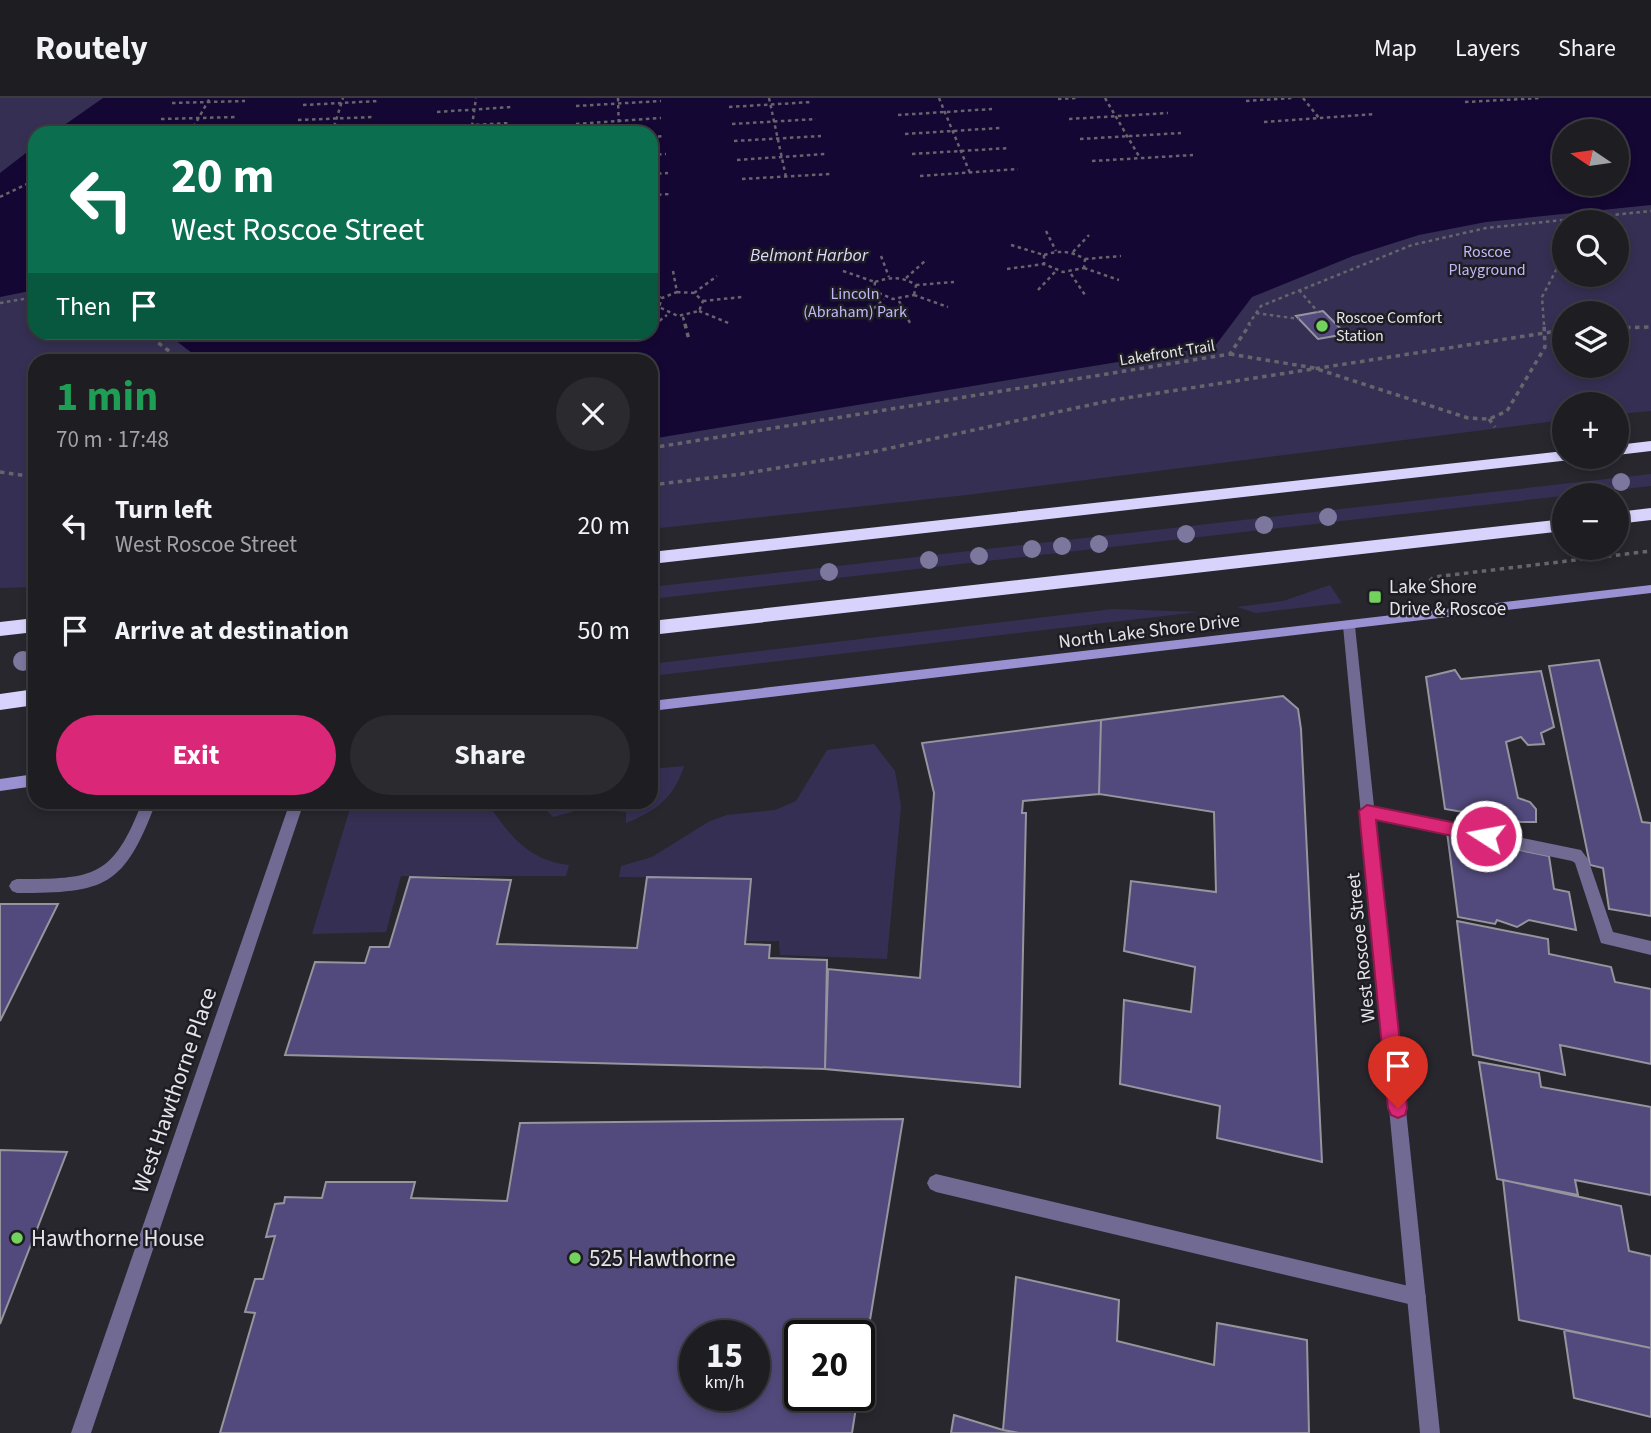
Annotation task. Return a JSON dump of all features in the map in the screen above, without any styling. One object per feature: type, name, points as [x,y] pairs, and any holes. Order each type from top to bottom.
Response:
[{"type":"highway","points":[[1629,449],[1651,446]]},
{"type":"highway","points":[[658,557],[1552,457]]},
{"type":"highway","points":[[1629,517],[1651,514]]},
{"type":"highway","points":[[658,627],[1552,526]]},
{"type":"highway","points":[[0,629],[28,626]]},
{"type":"highway","points":[[0,702],[28,698]]},
{"type":"main road","name":"North Lake Shore Drive","points":[[658,705],[1651,589]]},
{"type":"main road","points":[[0,785],[28,781]]},
{"type":"street","name":"West Roscoe Street","points":[[1349,626],[1430,1433]]},
{"type":"street","points":[[17,887],[80,884],[118,866],[130,852],[146,809]]},
{"type":"street","name":"West Hawthorne Place","points":[[81,1433],[295,809]]},
{"type":"street","points":[[1367,811],[1576,855],[1581,859],[1607,938],[1651,948]]},
{"type":"street","points":[[936,1184],[1417,1297]]},
{"type":"path","points":[[334,126],[343,98]]},
{"type":"path","points":[[473,125],[476,98]]},
{"type":"path","points":[[618,98],[619,126]]},
{"type":"path","points":[[769,98],[786,177]]},
{"type":"path","points":[[939,98],[971,173]]},
{"type":"path","points":[[1058,99],[1076,98]]},
{"type":"path","points":[[1105,98],[1140,158]]},
{"type":"path","points":[[1246,101],[1292,98]]},
{"type":"path","points":[[1303,98],[1320,118]]},
{"type":"path","points":[[1465,102],[1542,98]]},
{"type":"path","points":[[194,126],[209,100]]},
{"type":"path","points":[[172,103],[245,101]]},
{"type":"path","points":[[303,105],[379,101]]},
{"type":"path","points":[[576,106],[661,101]]},
{"type":"path","points":[[729,107],[812,102]]},
{"type":"path","points":[[437,112],[512,107]]},
{"type":"path","points":[[898,115],[992,109]]},
{"type":"path","points":[[1069,118],[1168,113]]},
{"type":"path","points":[[1264,121],[1375,114]]},
{"type":"path","points":[[161,119],[237,117]]},
{"type":"path","points":[[298,120],[374,117]]},
{"type":"path","points":[[576,124],[662,118]]},
{"type":"path","points":[[732,124],[816,119]]},
{"type":"path","points":[[454,126],[511,123]]},
{"type":"path","points":[[905,134],[1000,128]]},
{"type":"path","points":[[1080,139],[1181,133]]},
{"type":"path","points":[[658,136],[665,136]]},
{"type":"path","points":[[734,141],[821,136]]},
{"type":"path","points":[[912,154],[1009,148]]},
{"type":"path","points":[[658,155],[666,154]]},
{"type":"path","points":[[737,160],[825,155]]},
{"type":"path","points":[[1092,160],[1194,155]]},
{"type":"path","points":[[920,176],[1018,169]]},
{"type":"path","points":[[658,174],[668,173]]},
{"type":"path","points":[[742,179],[830,174]]},
{"type":"path","points":[[0,197],[28,183]]},
{"type":"path","points":[[658,195],[671,194]]},
{"type":"path","name":"Lakefront Trail","points":[[1629,212],[1651,211]]},
{"type":"path","name":"Lakefront Trail","points":[[658,447],[1230,354],[1261,306],[1299,290],[1412,245],[1454,234],[1552,220]]},
{"type":"path","points":[[1046,231],[1056,251]]},
{"type":"path","points":[[1073,252],[1090,235]]},
{"type":"path","points":[[1011,245],[1044,256],[1056,251],[1073,252],[1085,259],[1121,256]]},
{"type":"path","points":[[881,256],[888,277]]},
{"type":"path","points":[[1044,256],[1044,264]]},
{"type":"path","points":[[1084,268],[1085,259]]},
{"type":"path","points":[[905,278],[925,261]]},
{"type":"path","points":[[1007,269],[1044,264],[1055,272],[1071,274],[1084,268],[1119,280]]},
{"type":"path","points":[[673,271],[677,292]]},
{"type":"path","points":[[843,271],[875,282],[888,277],[905,278],[916,285],[954,282]]},
{"type":"path","points":[[1038,290],[1055,272]]},
{"type":"path","points":[[1071,274],[1085,295]]},
{"type":"path","points":[[694,293],[717,276]]},
{"type":"path","points":[[1230,354],[1314,368],[1468,418],[1489,419],[1507,411],[1545,347],[1542,297],[1552,278]]},
{"type":"path","points":[[874,291],[875,282]]},
{"type":"path","points":[[914,295],[916,285]]},
{"type":"path","points":[[1299,290],[1318,312]]},
{"type":"path","points":[[835,296],[874,291],[884,299],[899,301],[914,295],[948,307]]},
{"type":"path","points":[[658,296],[662,298],[677,292],[694,293],[703,301],[742,298]]},
{"type":"path","points":[[0,303],[28,298]]},
{"type":"path","points":[[662,298],[659,307],[667,315],[683,317],[699,311],[731,324]]},
{"type":"path","points":[[863,318],[884,299]]},
{"type":"path","points":[[699,311],[703,301]]},
{"type":"path","points":[[899,301],[910,323]]},
{"type":"path","points":[[1256,313],[1299,319]]},
{"type":"path","points":[[658,322],[667,315]]},
{"type":"path","points":[[683,317],[689,340]]},
{"type":"path","points":[[1629,328],[1651,327]]},
{"type":"path","points":[[658,484],[825,461],[1090,404],[1552,331]]},
{"type":"path","points":[[155,340],[173,354]]},
{"type":"path","points":[[1489,419],[1495,427]]},
{"type":"path","points":[[0,472],[28,476]]},
{"type":"path","points":[[1629,554],[1651,551]]},
{"type":"path","points":[[1434,577],[1578,560]]},
{"type":"green space","name":"Belmont Harbor","points":[[0,98],[1651,98],[1651,411],[1629,413],[1629,392],[1552,392],[1552,422],[966,495],[658,528],[658,354],[28,354],[28,587],[0,588]]},
{"type":"green space","points":[[1651,474],[1651,486],[1629,488],[1629,483],[1571,483]]},
{"type":"green space","points":[[1552,485],[1552,497],[658,598],[658,586]]},
{"type":"green space","points":[[1330,585],[1342,603],[1256,613],[1237,607],[1283,601]]},
{"type":"green space","points":[[1113,609],[1198,612],[658,675],[658,663]]},
{"type":"green space","points":[[874,744],[895,771],[901,806],[887,959],[780,955],[779,941],[746,941],[748,878],[619,877],[621,866],[652,857],[710,821],[727,815],[775,810],[796,801],[827,750]]},
{"type":"green space","points":[[684,766],[675,787],[658,806],[658,768]]},
{"type":"green space","points":[[350,809],[492,809],[511,835],[531,852],[542,858],[569,865],[566,876],[401,876],[386,932],[312,934]]},
{"type":"green space","points":[[546,809],[583,809],[553,817]]},
{"type":"green space","points":[[583,809],[654,809],[626,823],[626,812]]},
{"type":"water","name":"Belmont Harbor","points":[[103,98],[1651,98],[1651,205],[1602,210],[1552,210],[1552,215],[1486,222],[1419,235],[1353,256],[1252,297],[1215,346],[658,438],[658,354],[193,354],[175,340],[658,340],[658,126],[63,126]]},
{"type":"water","points":[[28,151],[28,291],[0,297],[0,173]]},
{"type":"building","name":"Roscoe Comfort Station","points":[[1323,311],[1346,334],[1318,339],[1296,316]]},
{"type":"building","points":[[1599,660],[1642,822],[1651,823],[1651,916],[1609,909],[1603,868],[1590,865],[1549,666]]},
{"type":"building","points":[[1455,670],[1461,679],[1541,671],[1554,727],[1541,733],[1544,744],[1528,745],[1521,737],[1506,742],[1518,798],[1530,802],[1536,809],[1536,822],[1521,822],[1445,809],[1426,677]]},
{"type":"building","points":[[1283,696],[1298,709],[1301,729],[1322,1162],[1217,1138],[1220,1106],[1120,1084],[1124,1000],[1191,1012],[1195,967],[1124,951],[1131,881],[1216,892],[1214,812],[1099,794],[1101,720]]},
{"type":"building","points":[[1101,720],[1099,794],[1023,801],[1022,813],[1026,813],[1020,1087],[825,1069],[828,969],[920,978],[934,793],[922,743]]},
{"type":"building","points":[[1447,832],[1504,842],[1505,847],[1549,856],[1554,889],[1569,892],[1576,930],[1529,920],[1517,927],[1497,920],[1495,924],[1458,917]]},
{"type":"building","points":[[410,877],[511,880],[497,944],[637,948],[647,877],[751,879],[745,944],[770,945],[769,958],[827,960],[825,1069],[285,1055],[315,962],[365,963],[370,947],[389,947]]},
{"type":"building","points":[[0,904],[58,904],[0,1021]]},
{"type":"building","points":[[1457,921],[1548,939],[1549,954],[1611,967],[1615,982],[1651,989],[1651,1064],[1560,1045],[1565,1075],[1473,1055]]},
{"type":"building","points":[[1479,1062],[1539,1073],[1541,1087],[1651,1107],[1651,1195],[1575,1180],[1578,1195],[1497,1179]]},
{"type":"building","name":"525 Hawthorne","points":[[903,1119],[870,1320],[784,1320],[784,1411],[855,1411],[852,1433],[220,1433],[255,1313],[245,1312],[255,1279],[263,1279],[275,1236],[266,1237],[275,1204],[284,1203],[285,1197],[322,1198],[326,1182],[415,1182],[411,1198],[507,1201],[520,1123]]},
{"type":"building","name":"Hawthorne House","points":[[0,1150],[67,1152],[0,1324]]},
{"type":"building","points":[[1503,1180],[1621,1206],[1629,1251],[1651,1256],[1651,1348],[1519,1320]]},
{"type":"building","points":[[1016,1277],[1119,1300],[1117,1341],[1214,1365],[1217,1323],[1307,1340],[1309,1433],[1019,1433],[1003,1430]]},
{"type":"building","points":[[1564,1330],[1651,1348],[1651,1417],[1574,1398]]},
{"type":"building","points":[[954,1415],[1003,1430],[1019,1433],[951,1433]]},
{"type":"place","name":"Roscoe Comfort Station","points":[[1322,326]]},
{"type":"place","name":"Lake Shore Drive & Roscoe","points":[[1375,597]]},
{"type":"place","name":"Hawthorne House","points":[[17,1238]]},
{"type":"place","name":"525 Hawthorne","points":[[575,1258]]},
{"type":"route","points":[[1398,1108],[1367,811],[1486,836]]},
{"type":"park label","name":"Roscoe Playground","points":[[1487,260]]},
{"type":"park label","name":"Lincoln (Abraham) Park","points":[[855,302]]}]
